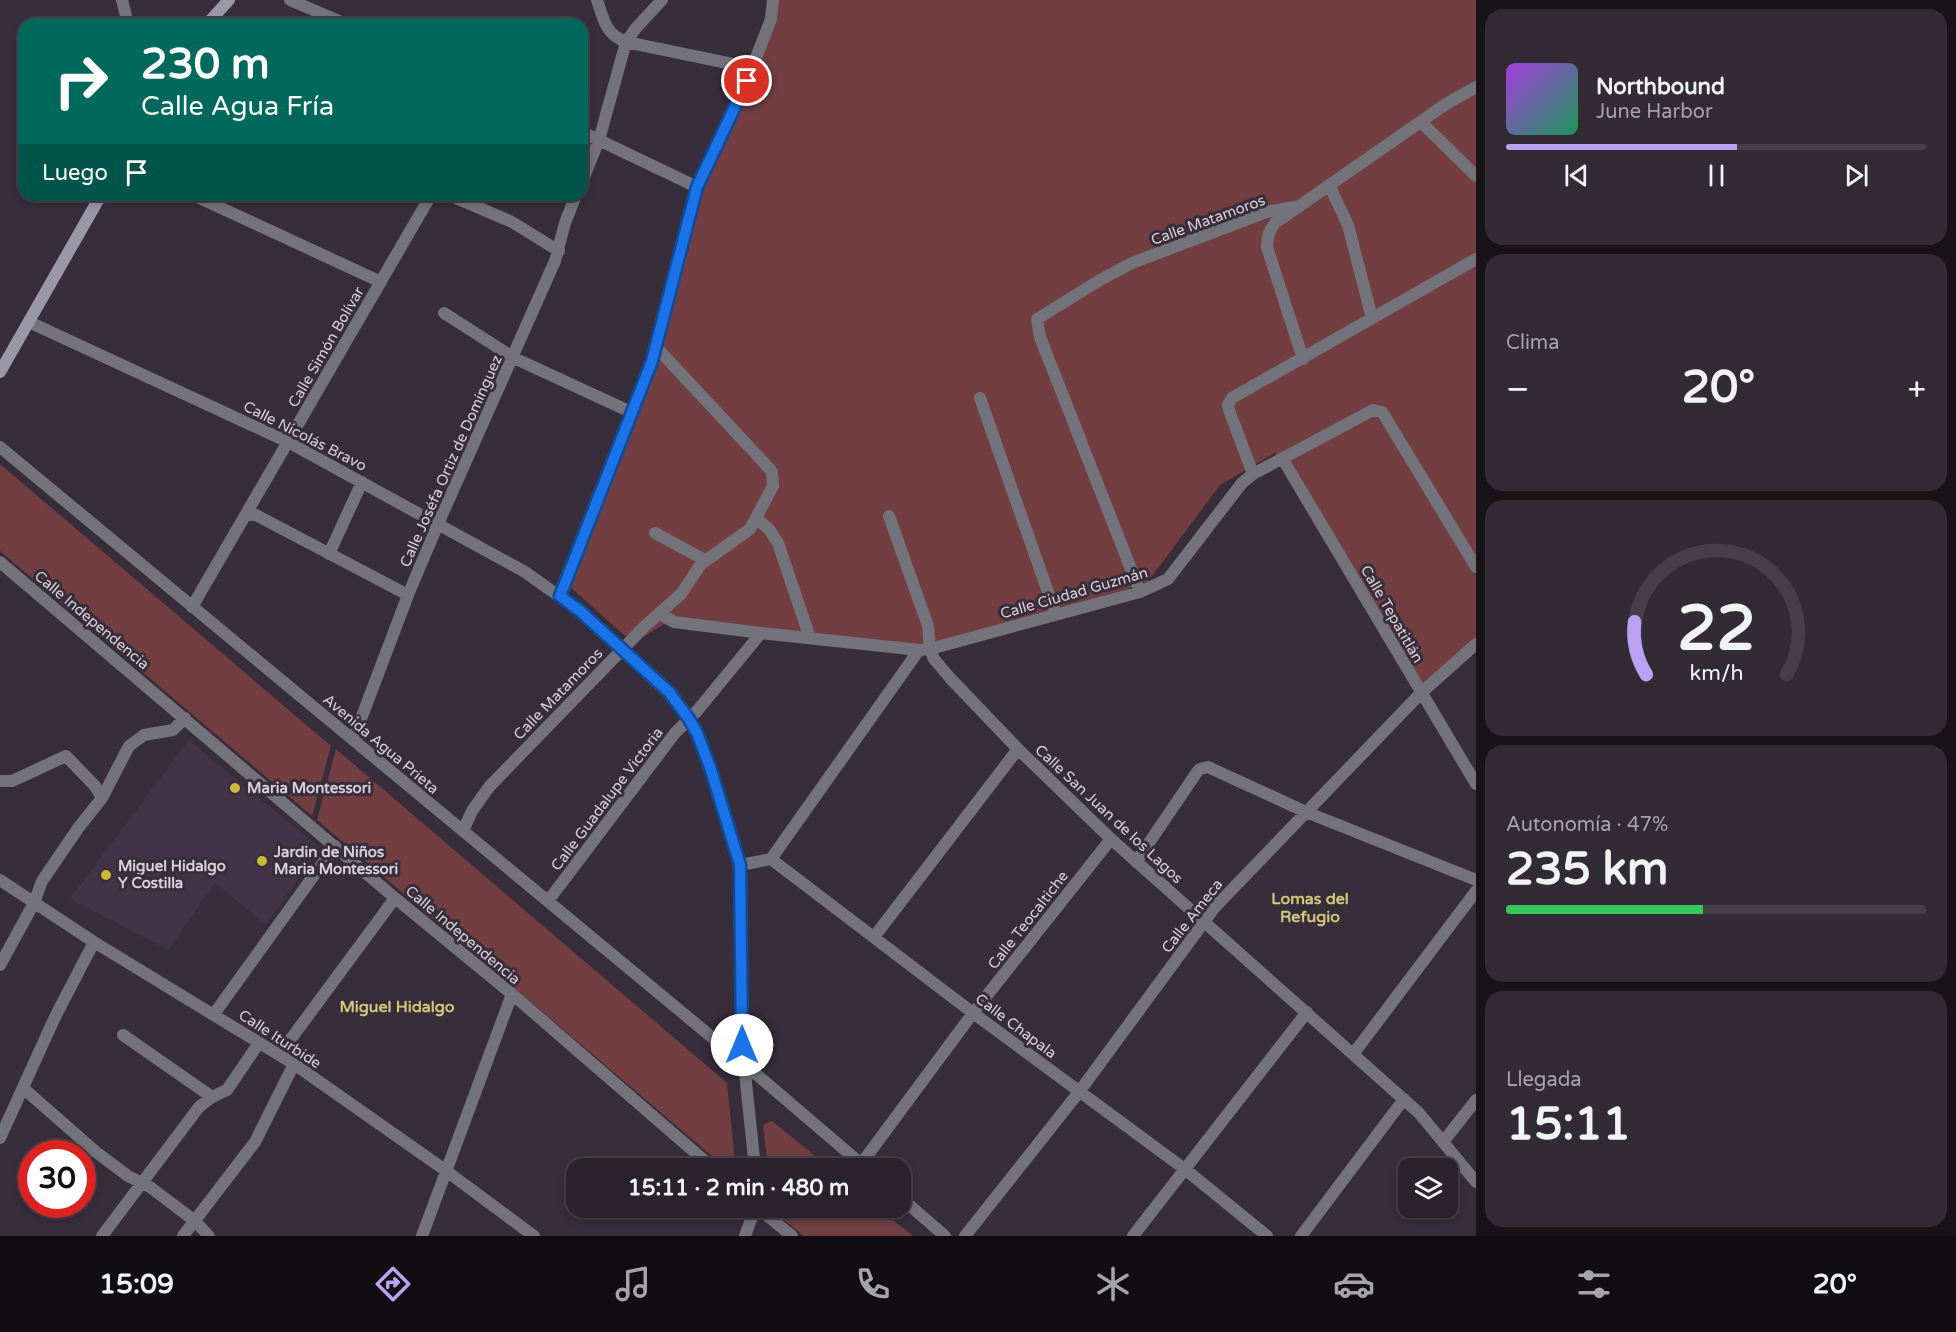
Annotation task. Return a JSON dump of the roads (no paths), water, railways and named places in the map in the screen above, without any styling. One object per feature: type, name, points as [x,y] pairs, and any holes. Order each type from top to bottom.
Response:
[{"type":"street","points":[[122,0],[126,18]]},
{"type":"street","points":[[212,18],[229,0]]},
{"type":"street","points":[[290,0],[332,18]]},
{"type":"street","points":[[597,0],[608,31],[626,42],[752,68]]},
{"type":"street","points":[[588,167],[599,140],[626,42],[662,0]]},
{"type":"street","points":[[560,596],[657,348],[697,187],[752,68],[771,19],[772,0]]},
{"type":"street","name":"Calle Matamoros","points":[[1140,592],[1040,337],[1036,319],[1132,263],[1267,213],[1300,206],[1457,96],[1476,87]]},
{"type":"street","points":[[1420,122],[1476,176]]},
{"type":"street","points":[[588,135],[697,187]]},
{"type":"street","points":[[1329,185],[1348,225],[1372,318]]},
{"type":"street","points":[[0,372],[98,201]]},
{"type":"street","points":[[206,201],[381,282]]},
{"type":"street","name":"Calle Simón Bolívar","points":[[192,607],[428,201]]},
{"type":"street","points":[[463,201],[513,222],[559,251]]},
{"type":"street","name":"Calle Joséfa Ortiz de Domínguez","points":[[353,740],[408,595],[514,358],[559,251],[565,223],[574,201]]},
{"type":"street","points":[[1300,206],[1275,223],[1267,237],[1267,247],[1303,359]]},
{"type":"street","points":[[1252,474],[1229,410],[1230,401],[1235,394],[1303,359],[1476,259]]},
{"type":"street","points":[[444,314],[514,358],[633,413]]},
{"type":"street","name":"Calle Nicolás Bravo","points":[[28,322],[288,442],[525,572],[560,596],[623,649],[669,692],[689,719],[711,770],[740,865],[744,1063],[753,1158]]},
{"type":"street","name":"Calle Matamoros","points":[[463,831],[479,799],[489,787],[623,649],[681,594],[705,560],[744,535],[757,519],[771,492],[773,479],[768,467],[657,348]]},
{"type":"street","points":[[980,398],[1056,615]]},
{"type":"street","name":"Calle Ciudad Guzmán","points":[[924,649],[1140,592],[1168,579],[1242,483],[1252,474],[1370,411],[1378,410],[1384,415],[1476,567]]},
{"type":"street","name":"Avenida Agua Prieta","points":[[0,447],[744,1063],[854,1158]]},
{"type":"street","name":"Calle Tepatitlán","points":[[1282,458],[1476,784]]},
{"type":"street","points":[[329,554],[362,482]]},
{"type":"street","points":[[246,515],[256,516],[408,595]]},
{"type":"street","points":[[740,865],[771,859],[924,649],[928,626],[889,516]]},
{"type":"street","points":[[757,519],[769,529],[778,543],[810,638]]},
{"type":"street","points":[[655,533],[705,560]]},
{"type":"street","name":"Calle Independencia","points":[[0,562],[395,898],[512,994],[701,1158]]},
{"type":"street","points":[[659,614],[674,622],[924,649]]},
{"type":"street","name":"Calle Guadalupe Victoria","points":[[548,901],[675,733],[761,633]]},
{"type":"street","name":"Calle Ameca","points":[[965,1236],[1079,1092],[1203,922],[1227,893],[1421,693],[1476,644]]},
{"type":"street","name":"Calle San Juan de los Lagos","points":[[924,649],[1018,749],[1136,862],[1404,1099],[1476,1182]]},
{"type":"street","points":[[0,965],[34,903],[42,881],[102,798],[131,743],[144,735],[173,730],[185,718]]},
{"type":"street","points":[[874,937],[1018,749]]},
{"type":"street","points":[[0,781],[12,782],[66,756],[95,786],[102,798]]},
{"type":"street","points":[[1136,862],[1197,772],[1204,767],[1306,812],[1476,880]]},
{"type":"street","name":"Calle Teocaltiche","points":[[869,1158],[973,1013],[1112,839]]},
{"type":"street","points":[[214,1014],[335,846]]},
{"type":"street","name":"Calle Chapala","points":[[771,859],[973,1013],[1186,1170],[1268,1236]]},
{"type":"street","name":"Calle Iturbide","points":[[0,880],[94,942],[294,1064],[445,1170],[534,1236]]},
{"type":"street","points":[[1354,1053],[1476,891]]},
{"type":"street","points":[[279,1055],[395,898]]},
{"type":"street","points":[[0,1138],[55,1017],[94,942]]},
{"type":"street","points":[[422,1236],[512,994]]},
{"type":"street","points":[[1133,1236],[1307,1012]]},
{"type":"street","points":[[123,1035],[212,1097]]},
{"type":"street","points":[[102,1236],[199,1107],[212,1097],[227,1090],[259,1043]]},
{"type":"street","points":[[183,1236],[260,1134],[294,1064]]},
{"type":"street","points":[[23,1088],[96,1152],[195,1221],[209,1236]]},
{"type":"street","points":[[1301,1236],[1404,1099]]},
{"type":"street","points":[[1443,1142],[1476,1100]]},
{"type":"street","points":[[911,1207],[945,1236]]},
{"type":"street","points":[[745,1236],[753,1218]]},
{"type":"street","points":[[770,1218],[792,1236]]},
{"type":"place","name":"Maria Montessori","points":[[235,788]]},
{"type":"place","name":"Jardin de Niños Maria Montessori","points":[[262,861]]},
{"type":"place","name":"Miguel Hidalgo Y Costilla","points":[[106,875]]},
{"type":"district","name":"Lomas del Refugio","points":[[1310,908]]},
{"type":"district","name":"Miguel Hidalgo","points":[[397,1007]]}]
